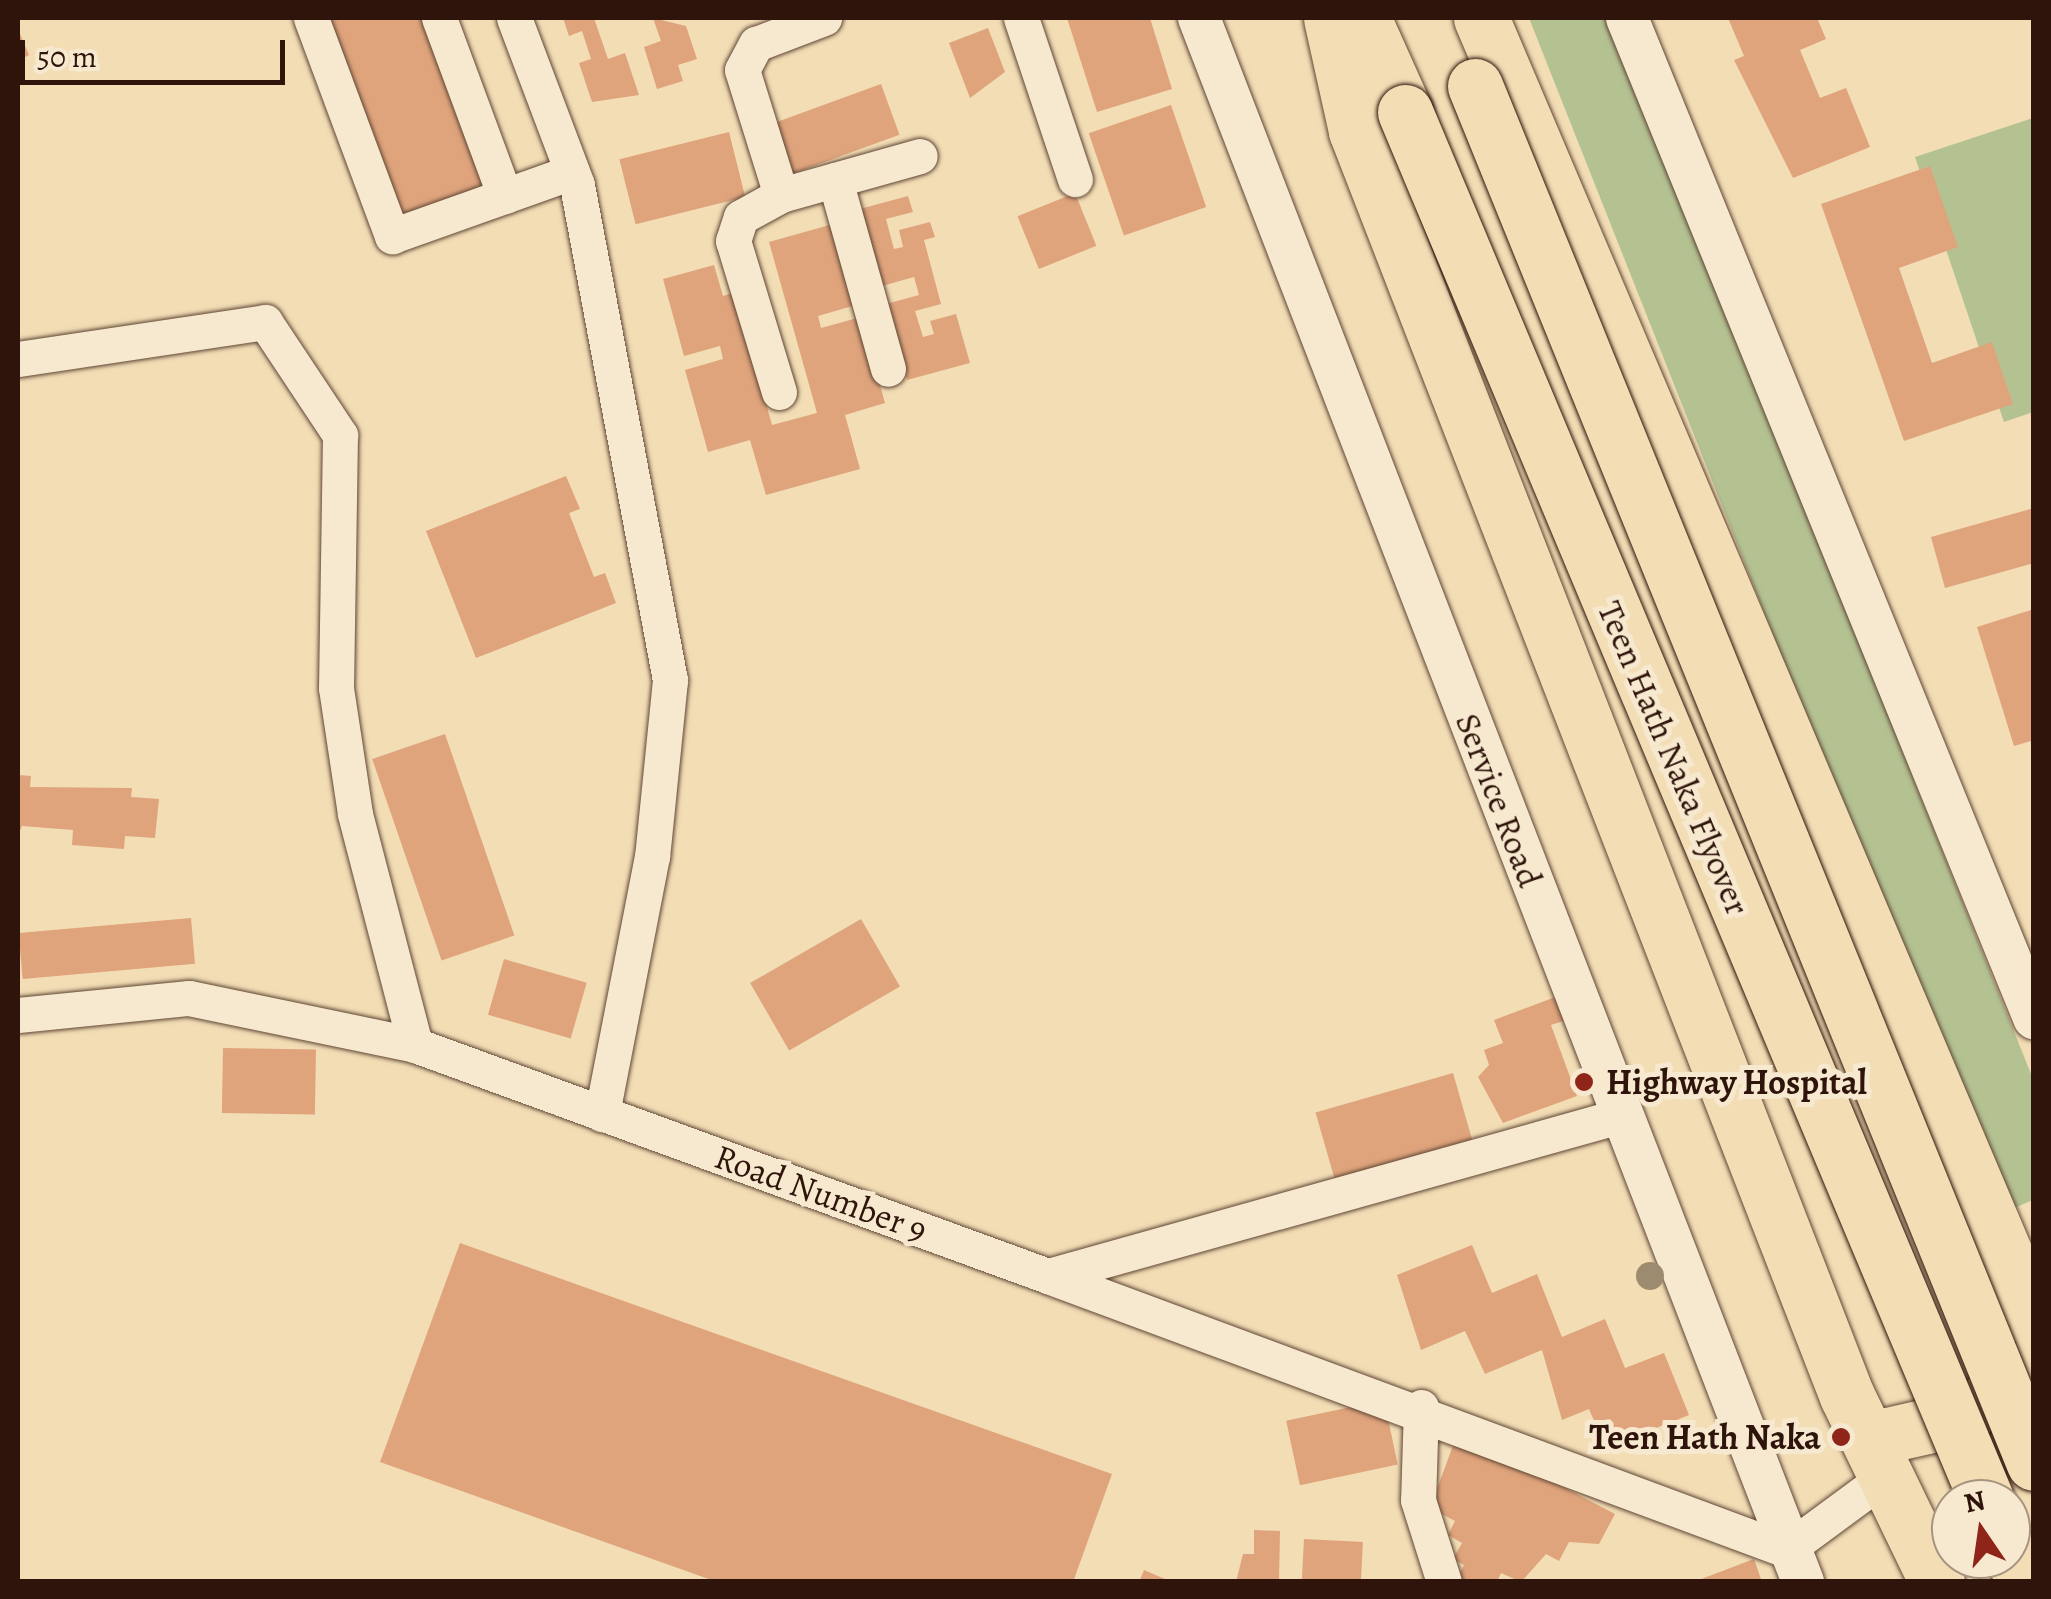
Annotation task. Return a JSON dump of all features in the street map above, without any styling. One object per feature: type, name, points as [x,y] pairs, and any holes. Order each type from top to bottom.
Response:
[{"type":"highway","points":[[1332,18],[1356,131],[1874,1454],[1937,1582]]},
{"type":"highway","name":"Teen Hath Naka Flyover","points":[[1363,18],[1978,1479]]},
{"type":"highway","name":"Teen Hath Naka Flyover","points":[[1449,18],[2034,1464]]},
{"type":"highway","points":[[1481,18],[2034,1322]]},
{"type":"highway","points":[[1874,1454],[1883,1436],[1962,1418],[2034,1363]]},
{"type":"street","points":[[311,18],[392,236],[572,172]]},
{"type":"street","points":[[440,18],[505,196]]},
{"type":"street","points":[[514,18],[572,172],[670,680],[652,856],[602,1114]]},
{"type":"street","points":[[780,196],[744,84],[745,56],[824,18]]},
{"type":"street","points":[[1021,18],[1075,179]]},
{"type":"street","name":"Service Road","points":[[1199,18],[1794,1566]]},
{"type":"street","points":[[1627,18],[2034,1018]]},
{"type":"street","points":[[779,392],[732,241],[741,217],[780,196],[920,156]]},
{"type":"street","points":[[835,180],[888,369]]},
{"type":"street","points":[[18,359],[266,322],[340,435],[336,688],[355,814],[414,1044]]},
{"type":"street","name":"Road Number 9","points":[[18,1015],[189,998],[414,1044],[1048,1276],[1420,1407],[1794,1566]]},
{"type":"street","points":[[1048,1276],[1620,1116]]},
{"type":"street","points":[[1420,1407],[1418,1500],[1444,1582]]},
{"type":"street","points":[[1794,1566],[1874,1454]]},
{"type":"green space","points":[[1529,18],[1610,18],[2033,1079],[2033,1200],[2002,1213]]},
{"type":"green space","points":[[2033,118],[2033,412],[2004,422],[1915,157]]},
{"type":"building","points":[[323,18],[431,18],[492,197],[396,230]]},
{"type":"building","points":[[563,18],[594,18],[608,59],[625,53],[639,95],[592,102],[579,63],[591,59],[582,31],[569,36]]},
{"type":"building","points":[[653,18],[686,26],[697,59],[678,65],[683,81],[657,89],[644,47],[661,41]]},
{"type":"building","points":[[1067,18],[1150,18],[1172,89],[1097,112]]},
{"type":"building","points":[[1728,18],[1817,18],[1826,39],[1800,50],[1820,98],[1846,88],[1870,147],[1793,178],[1734,60],[1744,56]]},
{"type":"building","points":[[988,28],[1005,72],[970,98],[949,43]]},
{"type":"building","points":[[18,29],[29,55],[18,61]]},
{"type":"building","points":[[881,84],[899,135],[790,174],[772,124]]},
{"type":"building","points":[[1171,105],[1206,207],[1124,235],[1089,133]]},
{"type":"building","points":[[729,132],[745,197],[636,224],[619,159]]},
{"type":"building","points":[[1930,166],[1958,247],[1899,268],[1932,363],[1992,342],[2013,404],[1904,441],[1821,204]]},
{"type":"building","points":[[1075,193],[1096,246],[1039,269],[1018,216]]},
{"type":"building","points":[[908,196],[913,212],[886,219],[894,249],[903,247],[899,230],[930,222],[935,237],[924,240],[941,304],[915,311],[923,337],[934,334],[930,321],[956,314],[970,363],[907,380],[886,304],[919,295],[914,277],[882,286],[860,209]]},
{"type":"building","points":[[833,224],[856,305],[818,316],[821,328],[861,317],[885,403],[845,415],[860,469],[766,495],[750,440],[708,452],[685,370],[723,359],[720,346],[684,356],[663,279],[714,265],[723,296],[735,292],[772,425],[817,413],[769,242]]},
{"type":"building","points":[[566,476],[580,509],[569,513],[594,577],[605,573],[616,603],[476,658],[426,531]]},
{"type":"building","points":[[2034,508],[2034,563],[1945,588],[1931,537]]},
{"type":"building","points":[[2034,609],[2034,740],[2014,746],[1977,627]]},
{"type":"building","points":[[445,734],[514,935],[442,960],[372,759]]},
{"type":"building","points":[[18,775],[31,776],[30,787],[132,788],[131,797],[159,799],[155,838],[125,836],[124,849],[72,845],[73,830],[22,826],[18,835]]},
{"type":"building","points":[[191,918],[195,964],[23,979],[19,933]]},
{"type":"building","points":[[861,919],[900,987],[789,1051],[750,983]]},
{"type":"building","points":[[504,959],[587,983],[571,1038],[488,1015]]},
{"type":"building","points":[[1566,993],[1575,1017],[1551,1025],[1577,1096],[1503,1123],[1478,1077],[1489,1065],[1484,1050],[1503,1043],[1494,1020]]},
{"type":"building","points":[[223,1048],[316,1050],[315,1115],[222,1113]]},
{"type":"building","points":[[1453,1073],[1472,1139],[1335,1179],[1316,1112]]},
{"type":"building","points":[[460,1243],[1112,1474],[1073,1582],[717,1582],[380,1462]]},
{"type":"building","points":[[1472,1245],[1492,1293],[1537,1274],[1562,1337],[1605,1319],[1625,1368],[1664,1353],[1689,1415],[1606,1448],[1589,1409],[1562,1420],[1542,1350],[1485,1374],[1465,1331],[1421,1350],[1397,1275]]},
{"type":"building","points":[[1384,1400],[1398,1465],[1300,1485],[1286,1421]]},
{"type":"building","points":[[1458,1432],[1615,1514],[1599,1544],[1569,1542],[1559,1561],[1546,1554],[1521,1582],[1501,1573],[1497,1582],[1455,1582],[1464,1565],[1453,1559],[1462,1543],[1448,1535],[1455,1521],[1430,1508]]},
{"type":"building","points":[[1254,1530],[1280,1531],[1279,1582],[1236,1582],[1243,1554],[1254,1554]]},
{"type":"building","points":[[1304,1539],[1363,1542],[1361,1582],[1302,1582]]},
{"type":"building","points":[[1754,1559],[1762,1582],[1696,1582],[1696,1581]]},
{"type":"building","points":[[1144,1570],[1172,1582],[1139,1582]]},
{"type":"place","name":"Highway Hospital","points":[[1584,1082]]},
{"type":"place","name":"Teen Hath Naka","points":[[1841,1437]]}]
